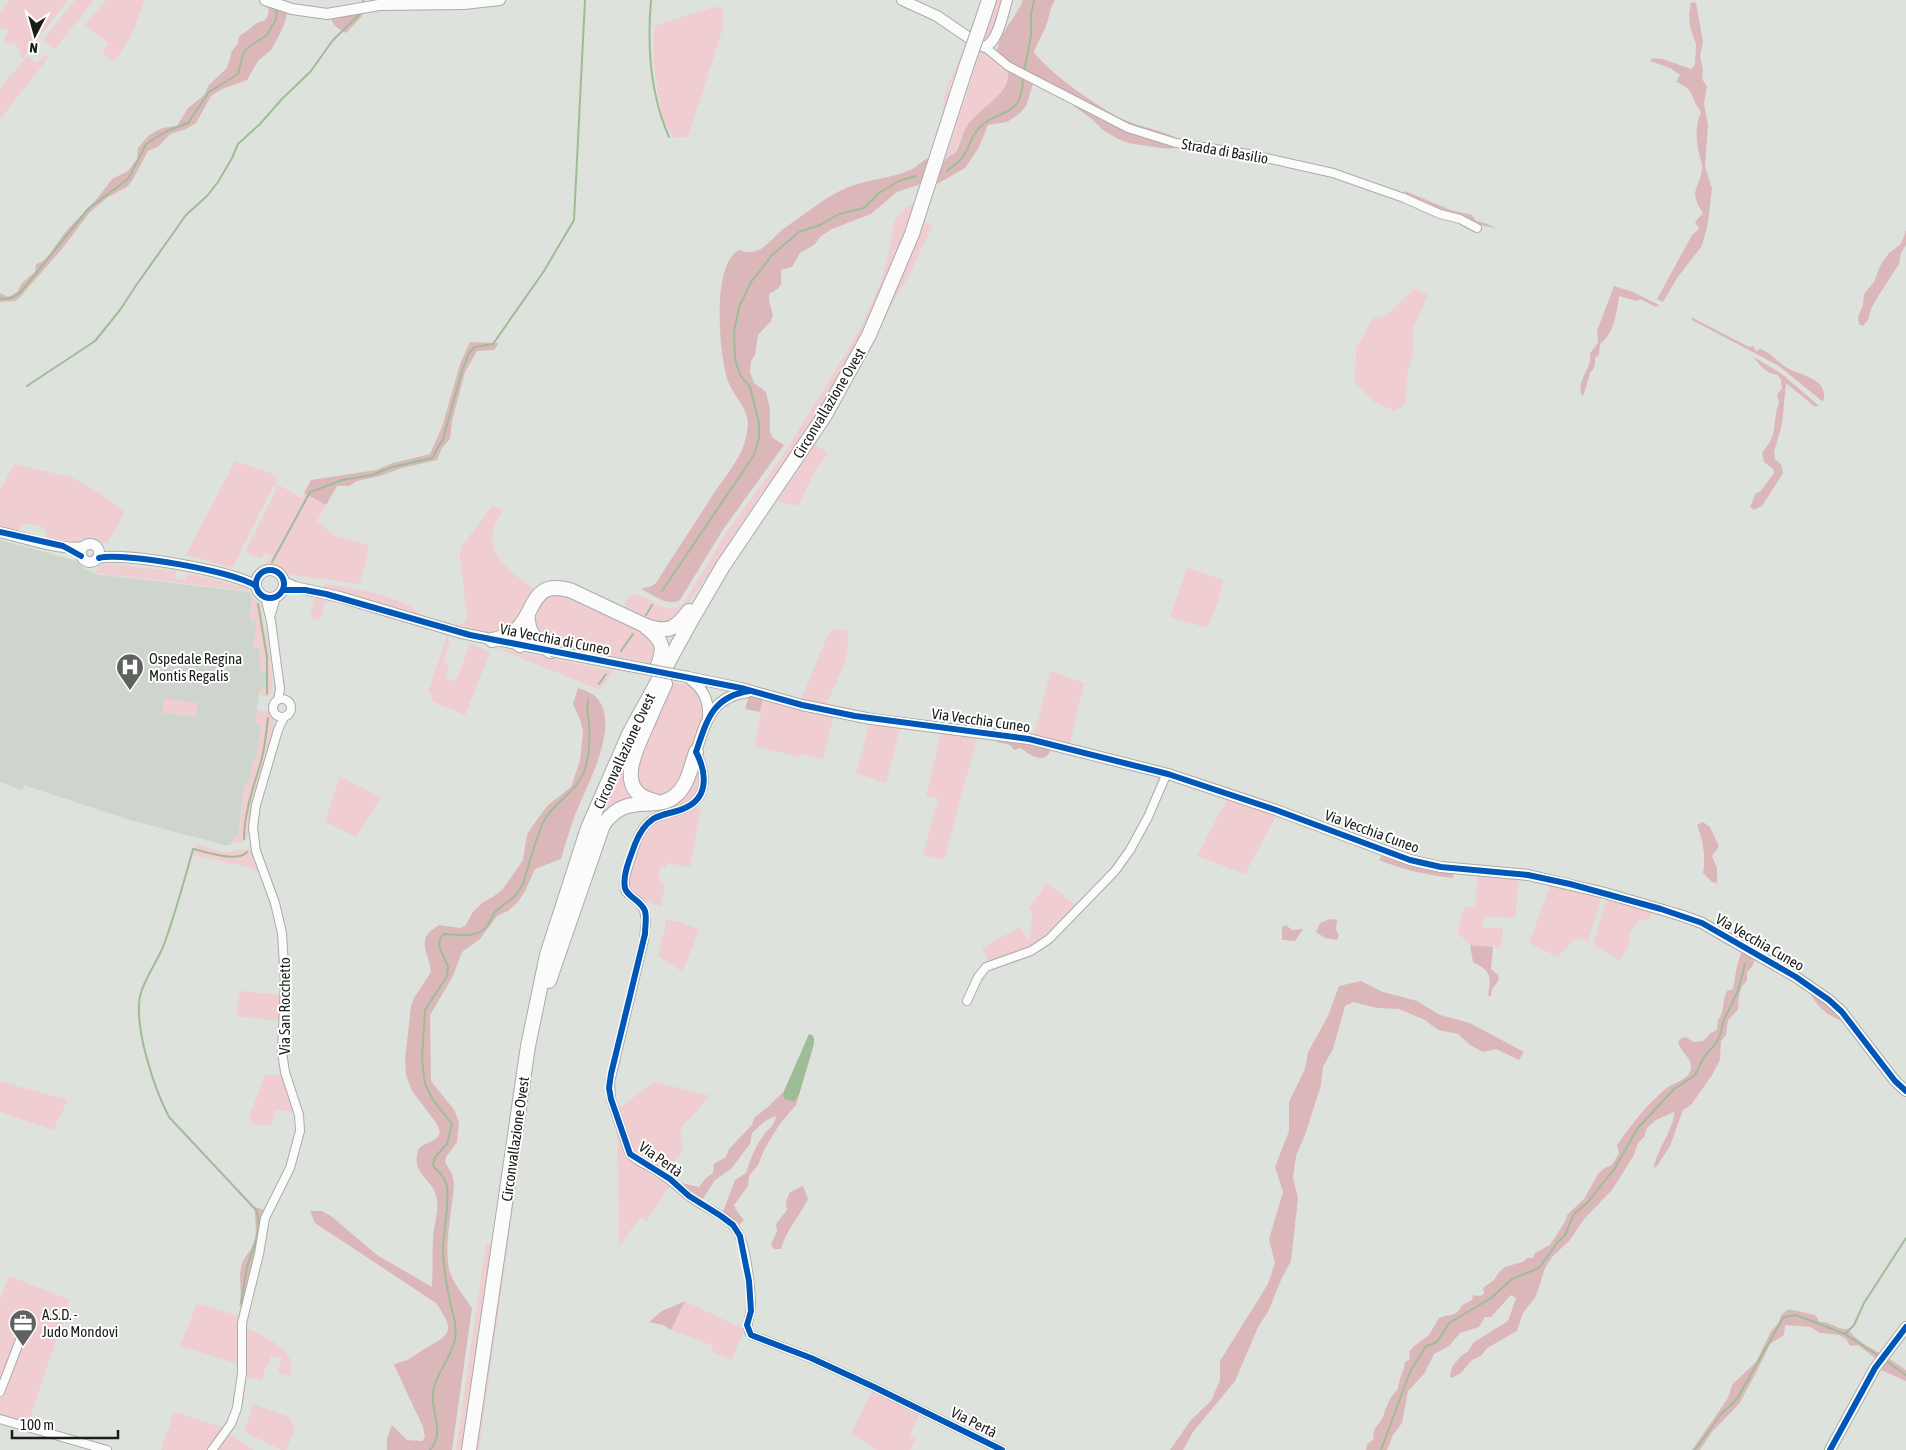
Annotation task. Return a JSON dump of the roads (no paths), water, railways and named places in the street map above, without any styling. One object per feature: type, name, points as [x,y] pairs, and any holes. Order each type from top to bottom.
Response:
[{"type":"highway","name":"Circonvallazione Ovest","points":[[469,1450],[528,1046],[547,955],[580,851],[594,812],[636,721],[692,619],[723,566],[798,456],[840,389],[880,310],[916,220],[989,0]]},
{"type":"highway","points":[[521,645],[518,638],[524,631],[528,613],[533,602],[543,592],[560,588],[572,591],[644,625],[662,630],[677,626],[723,566]]},
{"type":"highway","points":[[666,800],[651,800],[639,793],[631,780],[630,768],[636,748],[682,646],[692,619]]},
{"type":"highway","points":[[636,721],[663,652],[659,639],[644,625]]},
{"type":"highway","points":[[492,640],[524,631]]},
{"type":"highway","points":[[524,631],[551,651]]},
{"type":"highway","points":[[528,1046],[603,825],[613,813],[624,806],[666,800],[675,796],[682,787],[696,752]]},
{"type":"street","points":[[267,1],[287,7],[327,14],[367,3],[464,4],[500,0]]},
{"type":"street","points":[[902,0],[937,16],[985,47],[995,38],[1007,0]]},
{"type":"street","name":"Strada di Basilio","points":[[985,47],[1003,63],[1017,71],[1117,123],[1144,134],[1176,143],[1248,154],[1333,173],[1404,198],[1440,214],[1460,219],[1477,228]]},
{"type":"street","name":"Via Vecchia di Cuneo","points":[[0,532],[78,548],[82,551],[84,560],[90,562],[99,554],[181,564],[257,581],[262,572],[273,570],[282,577],[281,590]]},
{"type":"street","name":"Via Vecchia di Cuneo","points":[[82,551],[91,544],[95,545],[99,554]]},
{"type":"street","points":[[257,581],[258,593],[264,598]]},
{"type":"street","name":"Via Vecchia di Cuneo","points":[[264,598],[281,590],[305,590],[326,594],[492,640],[688,677],[802,704]]},
{"type":"street","name":"Via San Rocchetto","points":[[271,621],[272,610],[281,590]]},
{"type":"street","name":"Via San Rocchetto","points":[[264,598],[271,621],[282,699],[291,704],[290,712],[280,716]]},
{"type":"street","points":[[688,677],[698,686],[707,700]]},
{"type":"street","points":[[708,717],[707,700],[711,690],[718,684],[721,694],[719,703]]},
{"type":"street","points":[[696,752],[708,717],[719,703],[735,694],[752,691]]},
{"type":"street","name":"Via San Rocchetto","points":[[212,1450],[226,1432],[237,1408],[242,1373],[242,1322],[257,1262],[265,1218],[290,1168],[300,1131],[299,1115],[285,1072],[282,1052],[285,984],[282,933],[277,910],[256,850],[253,834],[256,805],[278,730],[280,716],[272,707],[282,699]]},
{"type":"street","name":"Via Vecchia Cuneo","points":[[802,704],[881,720],[1029,739],[1167,773],[1276,810],[1410,860],[1441,866],[1536,877],[1652,906],[1702,923],[1796,977],[1829,1000],[1842,1012],[1906,1092]]},
{"type":"street","name":"Via Pertà","points":[[696,752],[705,772],[704,784],[699,795],[693,803],[685,808],[657,817],[646,825],[636,842],[625,880],[626,892],[642,906],[646,920],[644,940],[610,1082],[611,1099],[628,1152],[631,1156],[670,1179],[689,1196],[736,1228],[742,1242],[749,1282],[751,1311],[748,1329],[752,1335],[810,1358],[874,1387],[1002,1450]]},
{"type":"street","points":[[967,1001],[978,976],[986,966],[1031,951],[1049,939],[1115,870],[1130,850],[1148,817],[1167,773]]},
{"type":"street","points":[[1830,1450],[1882,1357],[1906,1327]]},
{"type":"street","points":[[0,1392],[22,1335]]},
{"type":"street","points":[[0,1419],[107,1450]]},
{"type":"waterway","points":[[272,562],[310,492],[342,480],[372,475],[392,467],[432,458],[443,439],[469,353],[475,347],[493,344],[544,271],[574,220],[585,0]]},
{"type":"waterway","points":[[651,0],[649,35],[651,70],[658,104],[669,137]]},
{"type":"waterway","points":[[1024,71],[1031,36],[1031,15],[1034,0]]},
{"type":"waterway","points":[[0,299],[11,298],[20,293],[89,208],[128,179],[146,144],[167,131],[188,123],[209,92],[238,74],[243,54],[246,49],[267,35],[276,19],[277,7]]},
{"type":"waterway","points":[[27,386],[95,341],[120,310],[186,215],[207,196],[218,182],[238,144],[311,71],[333,40],[362,12]]},
{"type":"waterway","points":[[947,171],[958,162],[968,149],[974,134],[979,128],[994,117],[1014,107],[1022,92],[1023,78]]},
{"type":"waterway","points":[[662,591],[754,455],[759,439],[759,423],[750,387],[740,375],[735,359],[734,332],[739,307],[751,282],[772,255],[799,232],[820,225],[839,214],[864,208],[879,193],[899,181],[916,176]]},
{"type":"waterway","points":[[258,604],[267,657],[267,694]]},
{"type":"waterway","points":[[646,615],[652,605]]},
{"type":"waterway","points":[[621,651],[633,634]]},
{"type":"waterway","points":[[599,684],[606,674]]},
{"type":"waterway","points":[[430,1450],[437,1436],[433,1399],[434,1385],[451,1353],[456,1331],[443,1253],[447,1187],[443,1177],[433,1166],[435,1157],[447,1144],[452,1124],[433,1100],[425,1084],[422,1059],[425,1010],[447,976],[448,967],[439,946],[440,939],[444,934],[468,935],[479,932],[488,925],[496,911],[511,900],[523,884],[545,819],[576,785],[584,772],[589,748],[588,700]]},
{"type":"waterway","points":[[244,839],[247,811],[263,753],[268,718]]},
{"type":"waterway","points":[[241,1303],[247,1267],[258,1232],[259,1224],[256,1210],[169,1117],[157,1090],[147,1058],[139,1009],[142,990],[163,947],[193,849],[230,857],[237,857],[247,852]]},
{"type":"waterway","points":[[1381,1450],[1410,1372],[1426,1346],[1437,1342],[1449,1323],[1491,1298],[1512,1279],[1539,1268],[1565,1235],[1574,1214],[1587,1203],[1615,1168],[1637,1129],[1674,1089],[1695,1075],[1704,1057],[1717,1042],[1723,1022],[1738,991],[1745,964]]},
{"type":"waterway","points":[[1695,1450],[1722,1413],[1737,1399],[1783,1318],[1796,1315],[1845,1334],[1854,1325],[1864,1303],[1906,1238]]},
{"type":"waterway","points":[[1845,1334],[1876,1354]]},
{"type":"waterway","points":[[1886,1361],[1906,1375]]},
{"type":"place","name":"Ospedale Regina Montis Regalis","points":[[130,691]]},
{"type":"place","name":"A.S.D. - Judo Mondovì","points":[[23,1347]]}]
